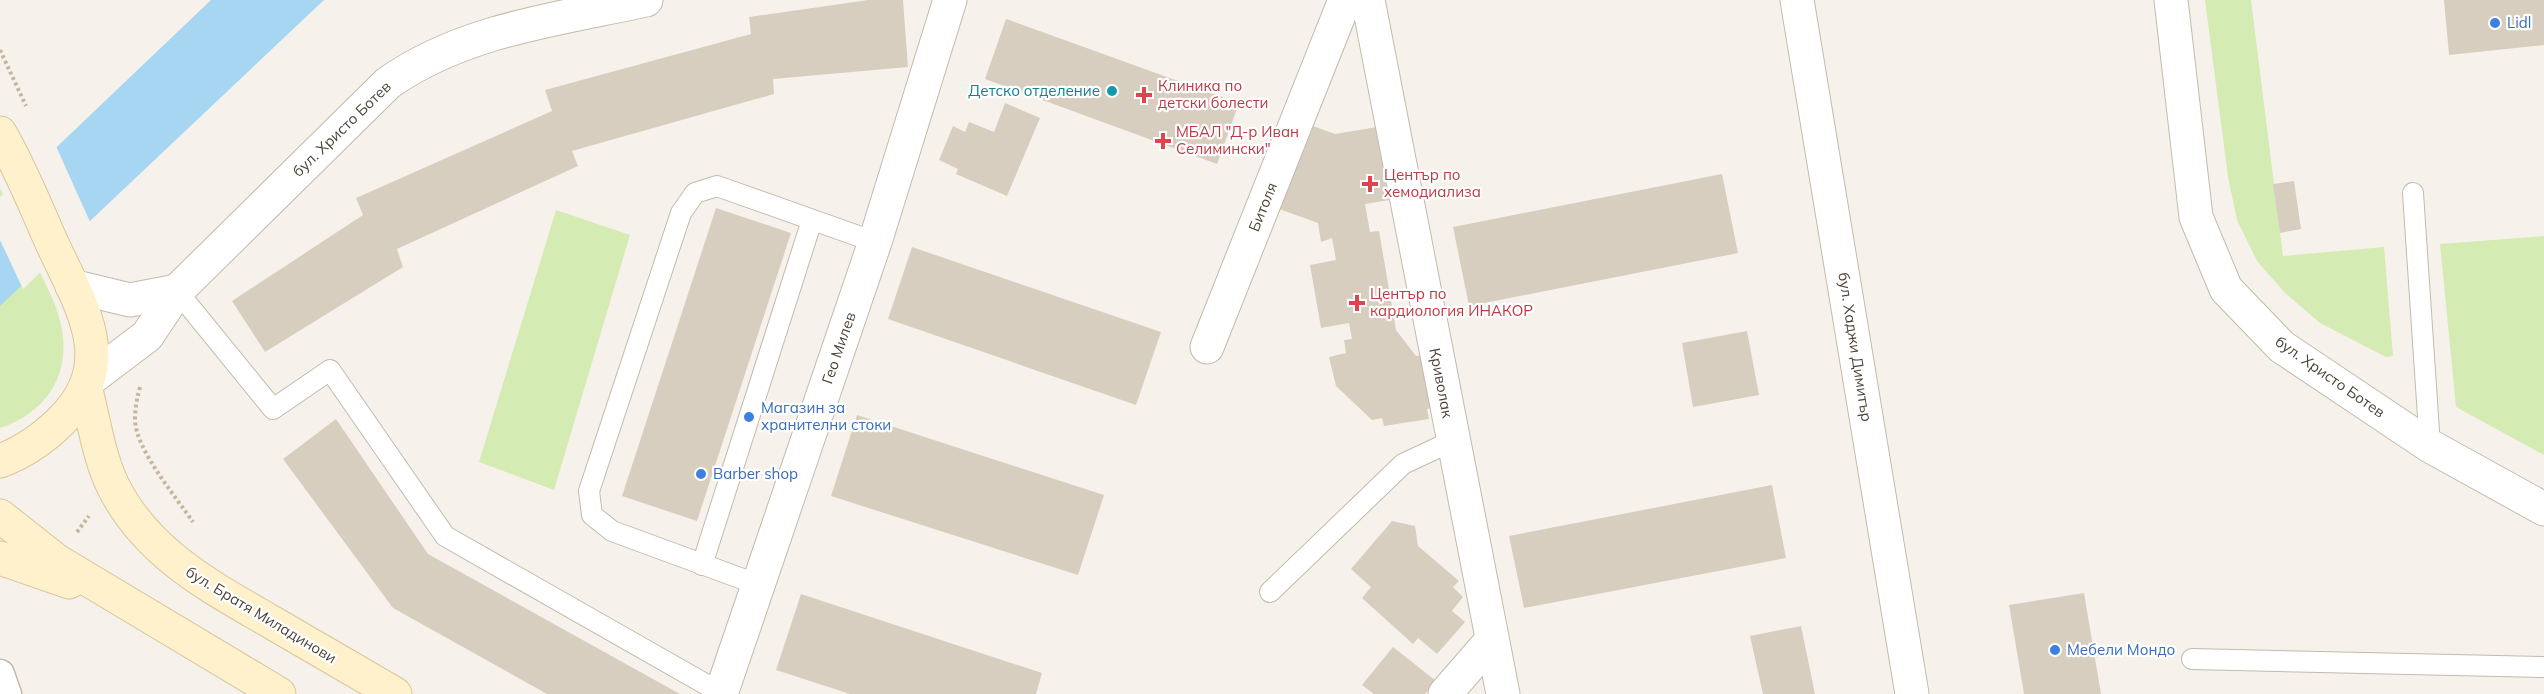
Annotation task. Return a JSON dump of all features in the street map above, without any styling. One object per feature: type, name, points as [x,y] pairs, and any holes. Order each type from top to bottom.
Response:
[{"type":"main road","points":[[0,133],[69,280],[89,332],[93,349],[88,385],[66,416],[42,438],[0,460]]},
{"type":"main road","name":"бул. Братя Миладинови","points":[[88,385],[103,461],[113,485],[141,530],[198,579],[395,694]]},
{"type":"main road","points":[[0,516],[57,561],[279,694]]},
{"type":"main road","points":[[0,558],[121,600]]},
{"type":"street","name":"бул. Христо Ботев","points":[[88,385],[147,336],[177,291],[388,83],[410,68],[460,45],[496,33],[646,0]]},
{"type":"street","name":"Гео Милев","points":[[721,694],[875,242],[950,0]]},
{"type":"street","name":"Битоля","points":[[1207,347],[1345,0]]},
{"type":"street","name":"Криволак","points":[[1368,0],[1503,694]]},
{"type":"street","name":"бул. Хаджи Димитър","points":[[1797,0],[1912,694]]},
{"type":"street","name":"бул. Христо Ботев","points":[[2171,0],[2196,217],[2226,289],[2282,347],[2430,446],[2544,509]]},
{"type":"street","points":[[69,280],[130,300],[177,291]]},
{"type":"street","points":[[1445,694],[1491,641]]},
{"type":"street","points":[[0,674],[7,694]]},
{"type":"lane","points":[[759,585],[702,566],[612,531],[592,515],[589,491],[681,213],[695,193],[717,186],[875,242]]},
{"type":"lane","points":[[2413,193],[2430,446]]},
{"type":"lane","points":[[702,566],[812,220]]},
{"type":"lane","points":[[177,291],[273,409],[330,370],[445,536],[721,694]]},
{"type":"lane","points":[[1270,592],[1403,464],[1452,441]]},
{"type":"lane","points":[[2192,658],[2544,667]]},
{"type":"path","points":[[0,50],[29,111]]},
{"type":"path","points":[[146,379],[136,400],[135,421],[139,436],[159,473],[194,522]]},
{"type":"path","points":[[143,460],[149,456]]},
{"type":"path","points":[[72,539],[92,512]]},
{"type":"green space","points":[[2205,0],[2251,0],[2283,256],[2384,247],[2393,356],[2386,357],[2320,323],[2285,293],[2257,261],[2237,220],[2228,177]]},
{"type":"green space","points":[[0,188],[54,303],[63,336],[63,353],[60,370],[45,399],[33,411],[0,428]]},
{"type":"green space","points":[[556,210],[630,235],[554,490],[479,462]]},
{"type":"green space","points":[[2544,236],[2544,455],[2456,407],[2440,244]]},
{"type":"water","points":[[211,0],[324,0],[0,306],[0,201]]},
{"type":"pier","points":[[55,144],[91,224],[23,289],[0,240],[0,197]]},
{"type":"building","points":[[868,0],[903,0],[908,67],[773,79],[774,94],[572,151],[578,166],[397,249],[403,267],[265,352],[232,301],[363,215],[356,198],[552,111],[545,90],[751,34],[749,17]]},
{"type":"building","name":"Lidl","points":[[2444,0],[2544,0],[2544,45],[2449,55]]},
{"type":"building","name":"Детско отделение","points":[[1006,19],[1239,103],[1217,164],[985,79]]},
{"type":"building","points":[[1005,103],[1040,118],[1007,196],[956,174],[958,169],[939,160],[953,126],[965,132],[969,122],[994,132]]},
{"type":"building","points":[[1310,125],[1335,134],[1383,126],[1396,199],[1365,204],[1370,232],[1379,231],[1396,330],[1416,356],[1435,353],[1444,406],[1427,409],[1429,419],[1384,426],[1382,418],[1372,420],[1336,386],[1329,357],[1346,353],[1344,340],[1352,339],[1349,323],[1321,328],[1310,265],[1336,260],[1332,238],[1321,242],[1318,223],[1279,209]]},
{"type":"building","points":[[1722,174],[1738,253],[1469,306],[1453,227]]},
{"type":"building","points":[[2294,181],[2301,229],[2280,233],[2273,184]]},
{"type":"building","points":[[716,208],[791,233],[697,521],[622,496]]},
{"type":"building","points":[[912,247],[1161,332],[1136,405],[888,319]]},
{"type":"building","points":[[1747,331],[1759,395],[1693,407],[1682,343]]},
{"type":"building","points":[[857,415],[1104,495],[1078,575],[831,496]]},
{"type":"building","points":[[336,419],[428,554],[680,694],[547,694],[393,608],[283,459]]},
{"type":"building","points":[[1772,485],[1786,558],[1524,608],[1509,536]]},
{"type":"building","points":[[1392,521],[1415,526],[1418,546],[1459,581],[1453,587],[1463,597],[1452,611],[1465,622],[1437,654],[1418,638],[1413,644],[1362,598],[1371,587],[1351,569]]},
{"type":"building","name":"Мебели Мондо","points":[[2084,593],[2101,694],[2024,694],[2009,605]]},
{"type":"building","points":[[801,594],[1042,673],[1036,694],[850,694],[776,670]]},
{"type":"building","points":[[1801,626],[1815,694],[1763,694],[1750,636]]},
{"type":"building","points":[[1393,647],[1436,681],[1425,694],[1374,694],[1362,685]]},
{"type":"place","name":"Lidl","points":[[2495,23]]},
{"type":"place","name":"Детско отделение","points":[[1112,91]]},
{"type":"place","name":"Клиника по детски болести","points":[[1144,95]]},
{"type":"place","name":"МБАЛ \"Д-р Иван Селимински\"","points":[[1163,141]]},
{"type":"place","name":"Център по хемодиализа","points":[[1370,184]]},
{"type":"place","name":"Център по кардиология ИНАКОР","points":[[1357,303]]},
{"type":"place","name":"Магазин за хранителни стоки","points":[[749,417]]},
{"type":"place","name":"Barber shop","points":[[701,474]]},
{"type":"place","name":"Мебели Мондо","points":[[2055,650]]}]
